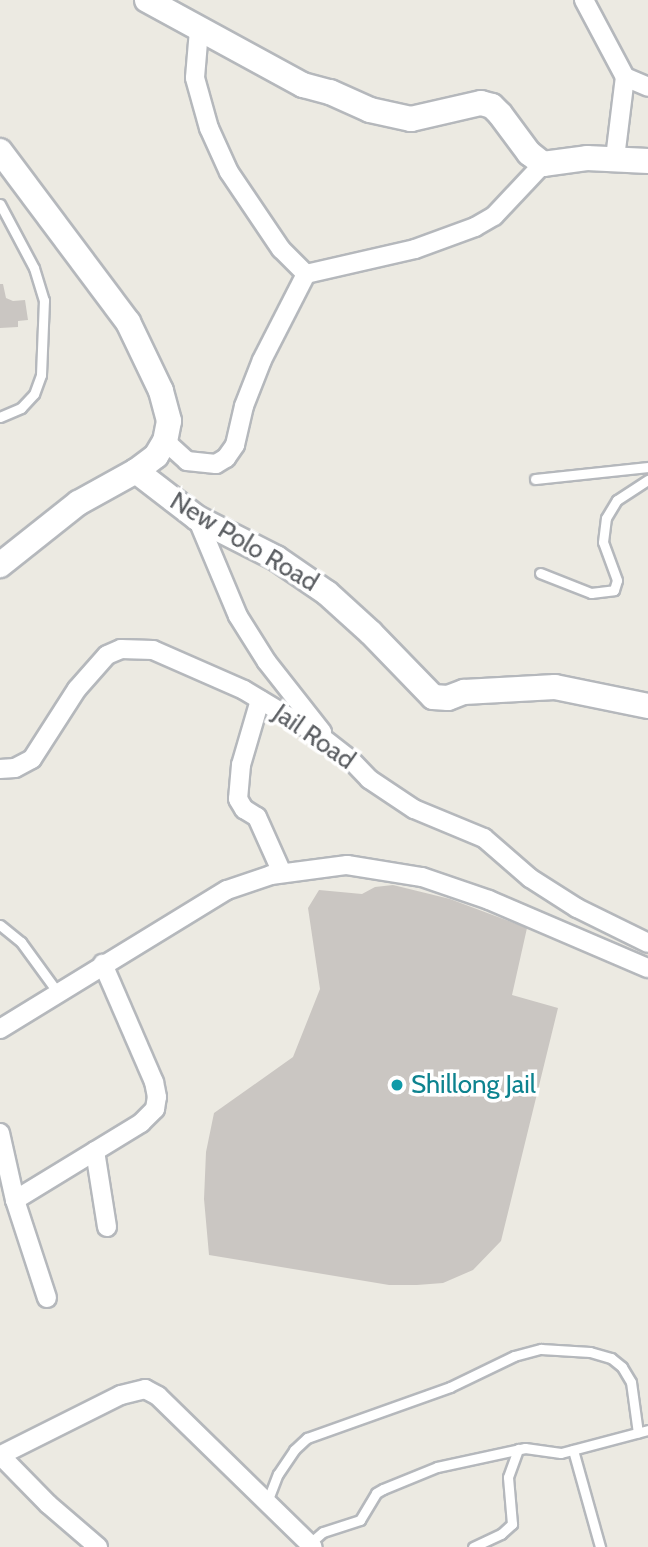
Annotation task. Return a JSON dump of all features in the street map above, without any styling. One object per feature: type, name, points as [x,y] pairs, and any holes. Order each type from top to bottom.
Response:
[{"type":"street","points":[[147,0],[189,20],[199,30],[303,85],[386,115],[411,119],[463,105],[481,103],[492,106],[529,153],[542,164]]},
{"type":"street","points":[[584,0],[625,77],[615,158]]},
{"type":"street","points":[[199,30],[195,78],[209,128],[229,172],[281,249],[306,274]]},
{"type":"street","points":[[625,77],[648,87]]},
{"type":"street","points":[[0,151],[128,322],[160,391],[169,421],[165,441],[156,456],[136,471],[78,503],[0,565]]},
{"type":"street","points":[[165,441],[187,461],[204,466],[216,464],[226,458],[235,445],[244,406],[262,360],[306,274],[415,249],[475,227],[494,216],[542,164],[587,158],[648,161]]},
{"type":"street","name":"New Polo Road","points":[[136,471],[197,518],[276,558],[327,593],[371,633],[433,697],[448,698],[464,692],[555,687],[648,706]]},
{"type":"street","points":[[197,518],[238,616],[267,662],[330,744]]},
{"type":"street","name":"Jail Road","points":[[0,769],[15,768],[32,759],[77,689],[107,655],[121,649],[137,647],[168,654],[260,700],[330,744],[369,779],[414,809],[484,838],[530,878],[578,908],[648,943]]},
{"type":"street","points":[[260,700],[241,765],[237,799],[244,809],[257,817],[282,873]]},
{"type":"street","points":[[0,1029],[227,890],[247,881],[282,873],[347,865],[422,877],[489,900],[648,968]]},
{"type":"street","points":[[15,1200],[141,1123],[155,1109],[157,1097],[103,964]]},
{"type":"street","points":[[0,1133],[15,1200],[47,1298]]},
{"type":"street","points":[[95,1151],[107,1227]]},
{"type":"street","points":[[98,1547],[48,1504],[0,1455],[121,1395],[145,1389],[159,1396],[311,1546]]},
{"type":"lane","points":[[0,204],[34,268],[44,300],[41,376],[34,394],[21,408],[0,418]]},
{"type":"lane","points":[[535,479],[648,467]]},
{"type":"lane","points":[[540,573],[592,593],[614,590],[617,580],[603,542],[606,518],[617,500],[648,480]]},
{"type":"lane","points":[[0,925],[21,942],[58,993]]},
{"type":"lane","points":[[267,1503],[278,1474],[294,1450],[307,1438],[450,1387],[514,1356],[541,1349],[590,1352],[611,1358],[622,1367],[631,1382],[643,1432],[573,1450],[547,1453],[518,1449],[438,1467],[383,1489],[371,1500],[360,1520],[323,1532],[311,1546]]},
{"type":"lane","points":[[473,1547],[501,1534],[512,1524],[508,1477],[518,1449]]},
{"type":"lane","points":[[573,1450],[600,1547]]},
{"type":"building","points":[[0,284],[3,284],[6,298],[13,301],[25,300],[28,320],[18,321],[18,327],[0,328]]},
{"type":"building","name":"Shillong Jail","points":[[393,885],[450,899],[527,928],[512,995],[558,1008],[501,1241],[473,1270],[443,1283],[417,1285],[389,1285],[209,1255],[204,1199],[206,1152],[214,1113],[293,1057],[320,989],[308,908],[319,890],[362,894],[375,887]]},
{"type":"place","name":"Shillong Jail","points":[[397,1085]]}]
